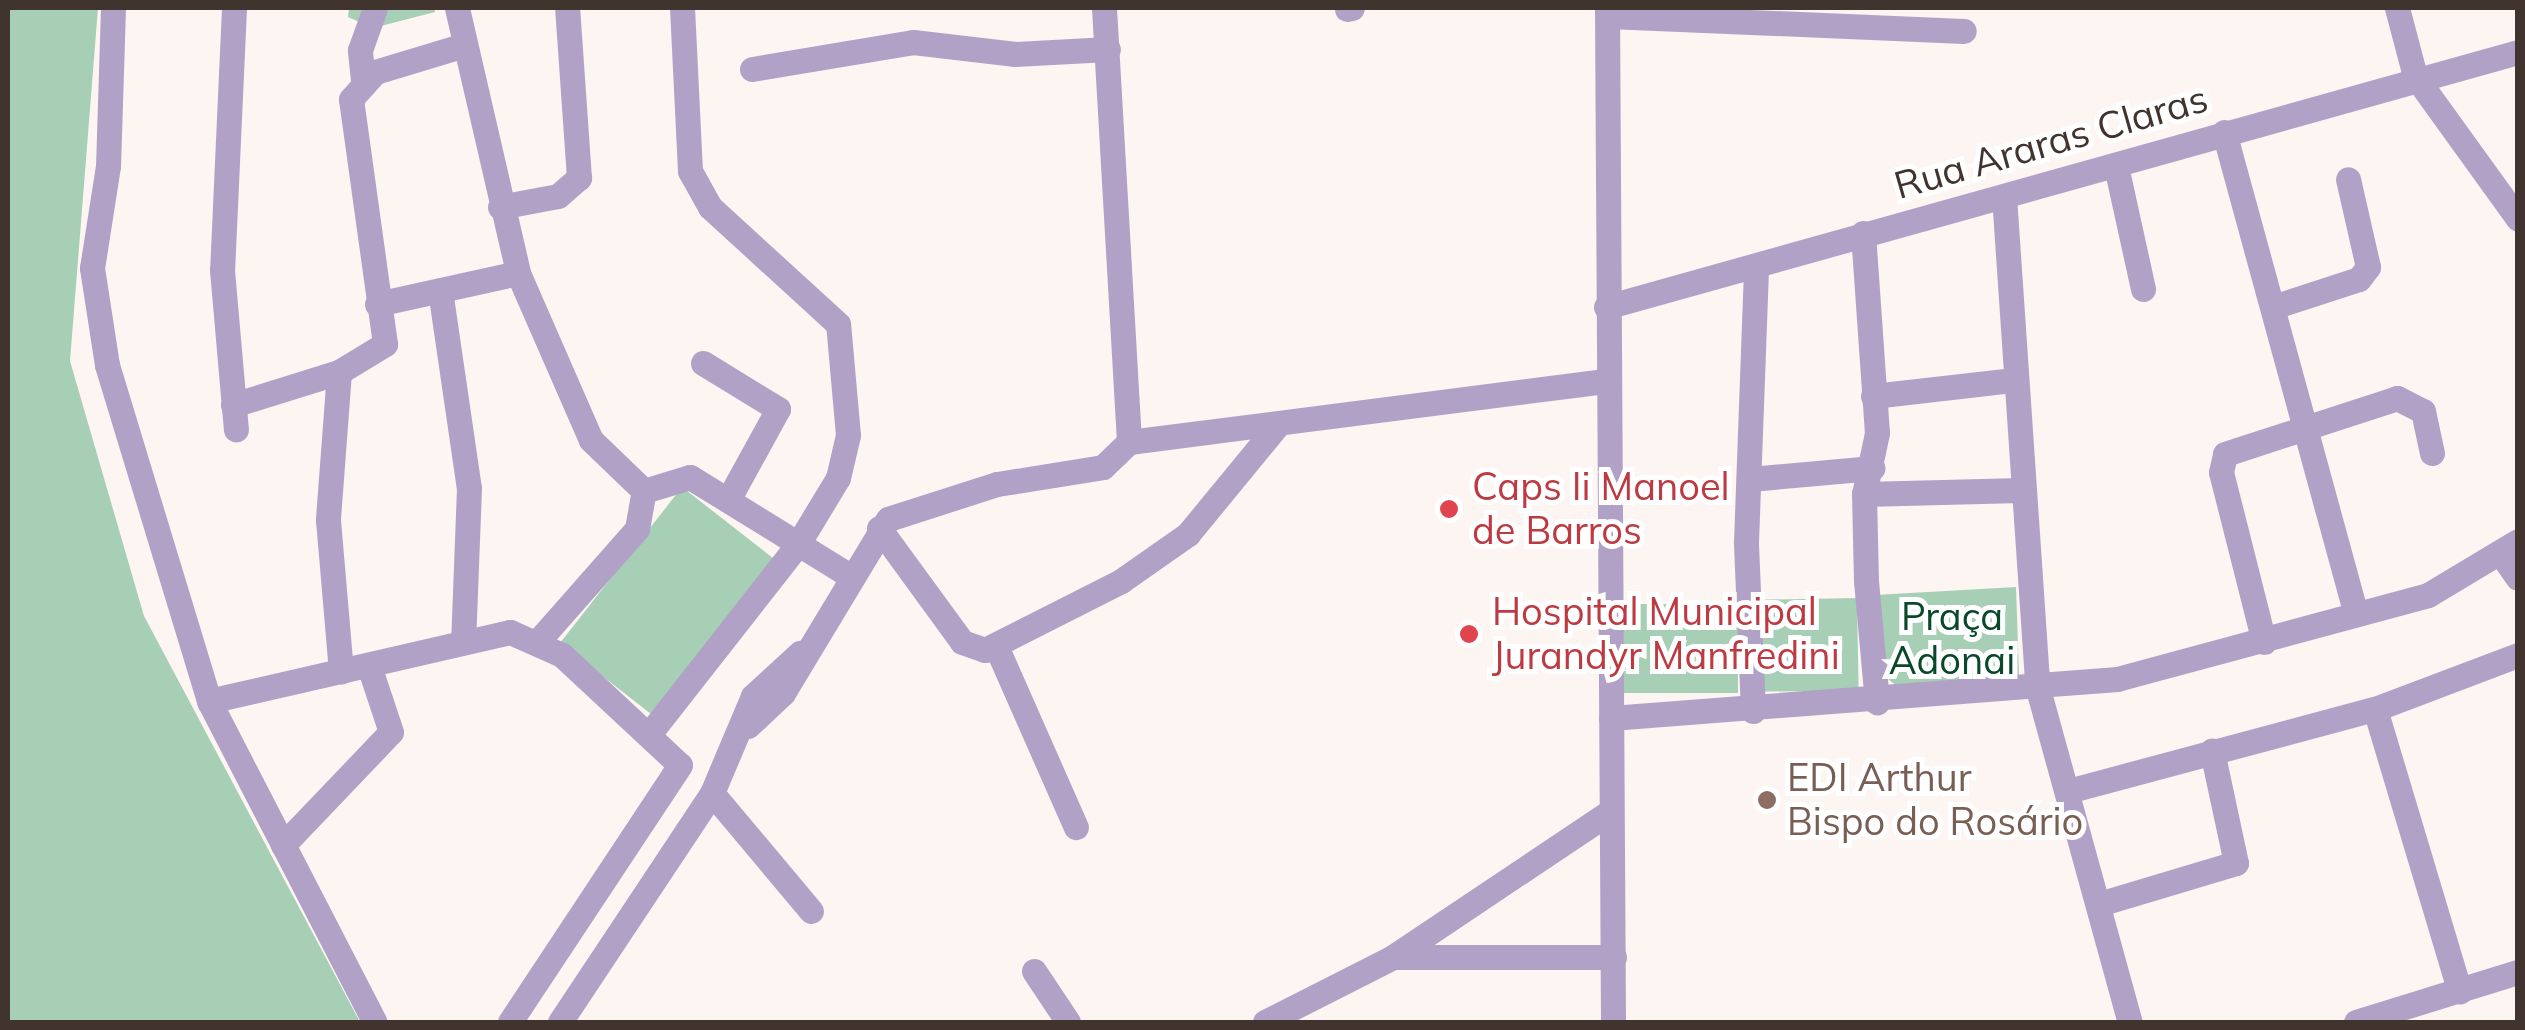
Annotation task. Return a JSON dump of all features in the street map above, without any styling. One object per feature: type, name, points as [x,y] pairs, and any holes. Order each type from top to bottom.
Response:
[{"type":"street","points":[[113,8],[93,298],[209,701],[376,1022]]},
{"type":"street","points":[[234,8],[222,255],[234,417],[339,372],[385,344],[348,113],[363,80],[358,66],[375,8]]},
{"type":"street","points":[[457,8],[461,46],[518,273],[591,440],[644,492]]},
{"type":"street","points":[[500,207],[558,196],[579,178],[567,8]]},
{"type":"street","points":[[650,732],[798,544],[844,459],[844,350],[828,310],[710,207],[690,171],[682,8]]},
{"type":"street","points":[[1104,8],[1130,442]]},
{"type":"street","points":[[2397,8],[2416,76],[2518,219]]},
{"type":"street","points":[[1613,1022],[1606,306],[1608,12],[1964,30]]},
{"type":"street","points":[[752,69],[914,42],[1015,54],[1108,49]]},
{"type":"street","points":[[363,80],[461,46]]},
{"type":"street","name":"Rua Araras Claras","points":[[1606,306],[2116,166],[2416,76],[2513,60]]},
{"type":"street","points":[[2224,132],[2356,614]]},
{"type":"street","points":[[2116,166],[2144,289]]},
{"type":"street","points":[[2273,307],[2358,279],[2368,267],[2348,179]]},
{"type":"street","points":[[2004,196],[2021,490],[2038,689],[2130,1022]]},
{"type":"street","points":[[1863,233],[1873,396],[1873,468],[1864,494],[1877,703]]},
{"type":"street","points":[[1753,711],[1750,480],[1756,265]]},
{"type":"street","points":[[377,304],[518,273]]},
{"type":"street","points":[[440,290],[469,488],[464,641]]},
{"type":"street","points":[[703,363],[778,409],[728,500]]},
{"type":"street","points":[[339,372],[328,520],[341,671]]},
{"type":"street","points":[[1873,396],[2014,380]]},
{"type":"street","points":[[566,1019],[712,793],[748,726],[752,696],[800,653],[879,528],[950,496],[1103,467],[1130,442],[1607,381]]},
{"type":"street","points":[[2264,642],[2220,462],[2305,428],[2397,398],[2423,412],[2432,453]]},
{"type":"street","points":[[879,528],[962,642],[996,646],[1188,534],[1276,426]]},
{"type":"street","points":[[1750,480],[1873,468]]},
{"type":"street","points":[[644,492],[683,474],[850,576]]},
{"type":"street","points":[[1864,494],[2021,490]]},
{"type":"street","points":[[540,640],[637,529],[644,492]]},
{"type":"street","points":[[1611,718],[1877,703],[2038,689],[2264,642],[2428,595],[2509,548],[2518,578]]},
{"type":"street","points":[[209,701],[510,632],[540,640],[650,732],[680,764],[510,1022]]},
{"type":"street","points":[[996,646],[1076,827]]},
{"type":"street","points":[[2068,792],[2376,709],[2518,655]]},
{"type":"street","points":[[283,845],[391,732],[369,666]]},
{"type":"street","points":[[2376,709],[2460,992]]},
{"type":"street","points":[[2099,904],[2236,864],[2212,751]]},
{"type":"street","points":[[712,793],[811,911]]},
{"type":"street","points":[[1265,1022],[1393,956],[1611,811]]},
{"type":"street","points":[[1393,956],[1614,957]]},
{"type":"street","points":[[1034,972],[1068,1022]]},
{"type":"street","points":[[2356,1022],[2518,972]]},
{"type":"green space","points":[[8,8],[98,8],[70,361],[144,616],[360,1022],[8,1022]]},
{"type":"green space","points":[[349,8],[434,8],[435,12],[373,28],[348,17]]},
{"type":"green space","points":[[682,487],[774,559],[652,715],[560,643]]},
{"type":"green space","name":"Praça Adonai","points":[[2016,587],[2019,676],[1897,686],[1884,676],[1875,595]]},
{"type":"green space","points":[[1857,598],[1859,690],[1757,692],[1755,600]]},
{"type":"green space","points":[[1622,604],[1738,604],[1738,693],[1622,693]]},
{"type":"place","name":"Caps Ii Manoel de Barros","points":[[1449,509]]},
{"type":"place","name":"Hospital Municipal Jurandyr Manfredini","points":[[1469,634]]},
{"type":"place","name":"EDI Arthur Bispo do Rosário","points":[[1767,800]]}]
